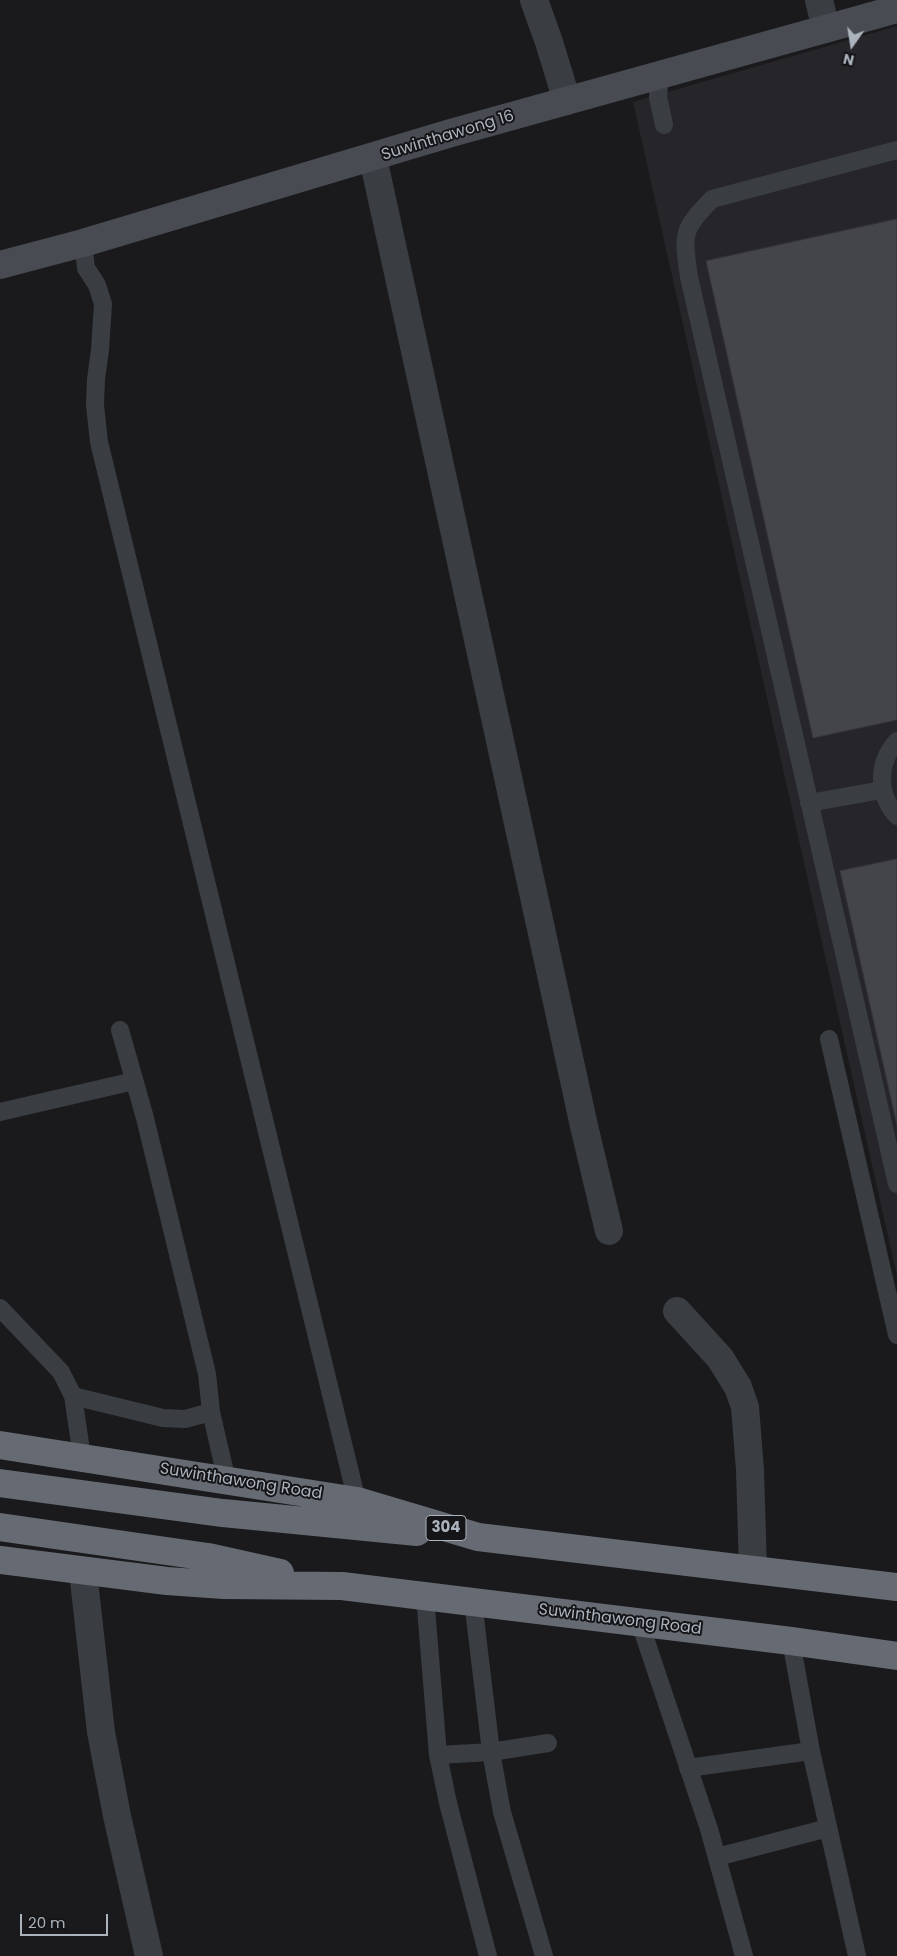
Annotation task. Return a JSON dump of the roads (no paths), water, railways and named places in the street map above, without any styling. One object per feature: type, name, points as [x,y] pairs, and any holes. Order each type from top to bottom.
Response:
[{"type":"highway","name":"Suwinthawong Road","points":[[0,1445],[82,1456],[357,1501],[478,1538]]},
{"type":"highway","name":"Suwinthawong Road","points":[[0,1483],[224,1513],[478,1538],[897,1587]]},
{"type":"highway","name":"Suwinthawong Road","points":[[0,1527],[208,1557],[342,1586],[791,1641],[897,1656]]},
{"type":"highway","name":"Suwinthawong Road","points":[[0,1560],[83,1572],[177,1582],[342,1586]]},
{"type":"street","points":[[534,0],[567,101]]},
{"type":"street","points":[[819,0],[826,29]]},
{"type":"street","name":"Suwinthawong 16","points":[[0,265],[451,134],[826,29],[887,7]]},
{"type":"street","points":[[373,158],[584,1126],[609,1231]]},
{"type":"street","points":[[678,1311],[720,1358],[738,1387],[744,1406],[750,1470],[753,1570]]},
{"type":"street","points":[[83,1572],[101,1732],[116,1816],[149,1956]]},
{"type":"lane","points":[[660,76],[658,97],[664,125]]},
{"type":"lane","points":[[897,150],[712,199],[691,220],[684,242],[688,277],[897,1184]]},
{"type":"lane","points":[[83,242],[86,268],[97,285],[103,304],[95,405],[99,442],[357,1501]]},
{"type":"lane","points":[[897,741],[886,756],[882,773],[882,790],[890,808],[897,816]]},
{"type":"lane","points":[[809,803],[882,790]]},
{"type":"lane","points":[[120,1030],[207,1374],[211,1412],[219,1453],[228,1481]]},
{"type":"lane","points":[[829,1039],[897,1335]]},
{"type":"lane","points":[[0,1112],[134,1081]]},
{"type":"lane","points":[[0,1308],[61,1372],[74,1396],[82,1456]]},
{"type":"lane","points":[[74,1396],[140,1414],[163,1418],[185,1418],[211,1412]]},
{"type":"lane","points":[[425,1596],[438,1755],[448,1803],[488,1956]]},
{"type":"lane","points":[[472,1601],[491,1752],[502,1812],[544,1956]]},
{"type":"lane","points":[[640,1623],[709,1829],[744,1956]]},
{"type":"lane","points":[[791,1641],[811,1751],[857,1956]]},
{"type":"lane","points":[[438,1755],[491,1752],[548,1743]]},
{"type":"lane","points":[[688,1768],[811,1751]]},
{"type":"lane","points":[[717,1858],[828,1828]]}]
